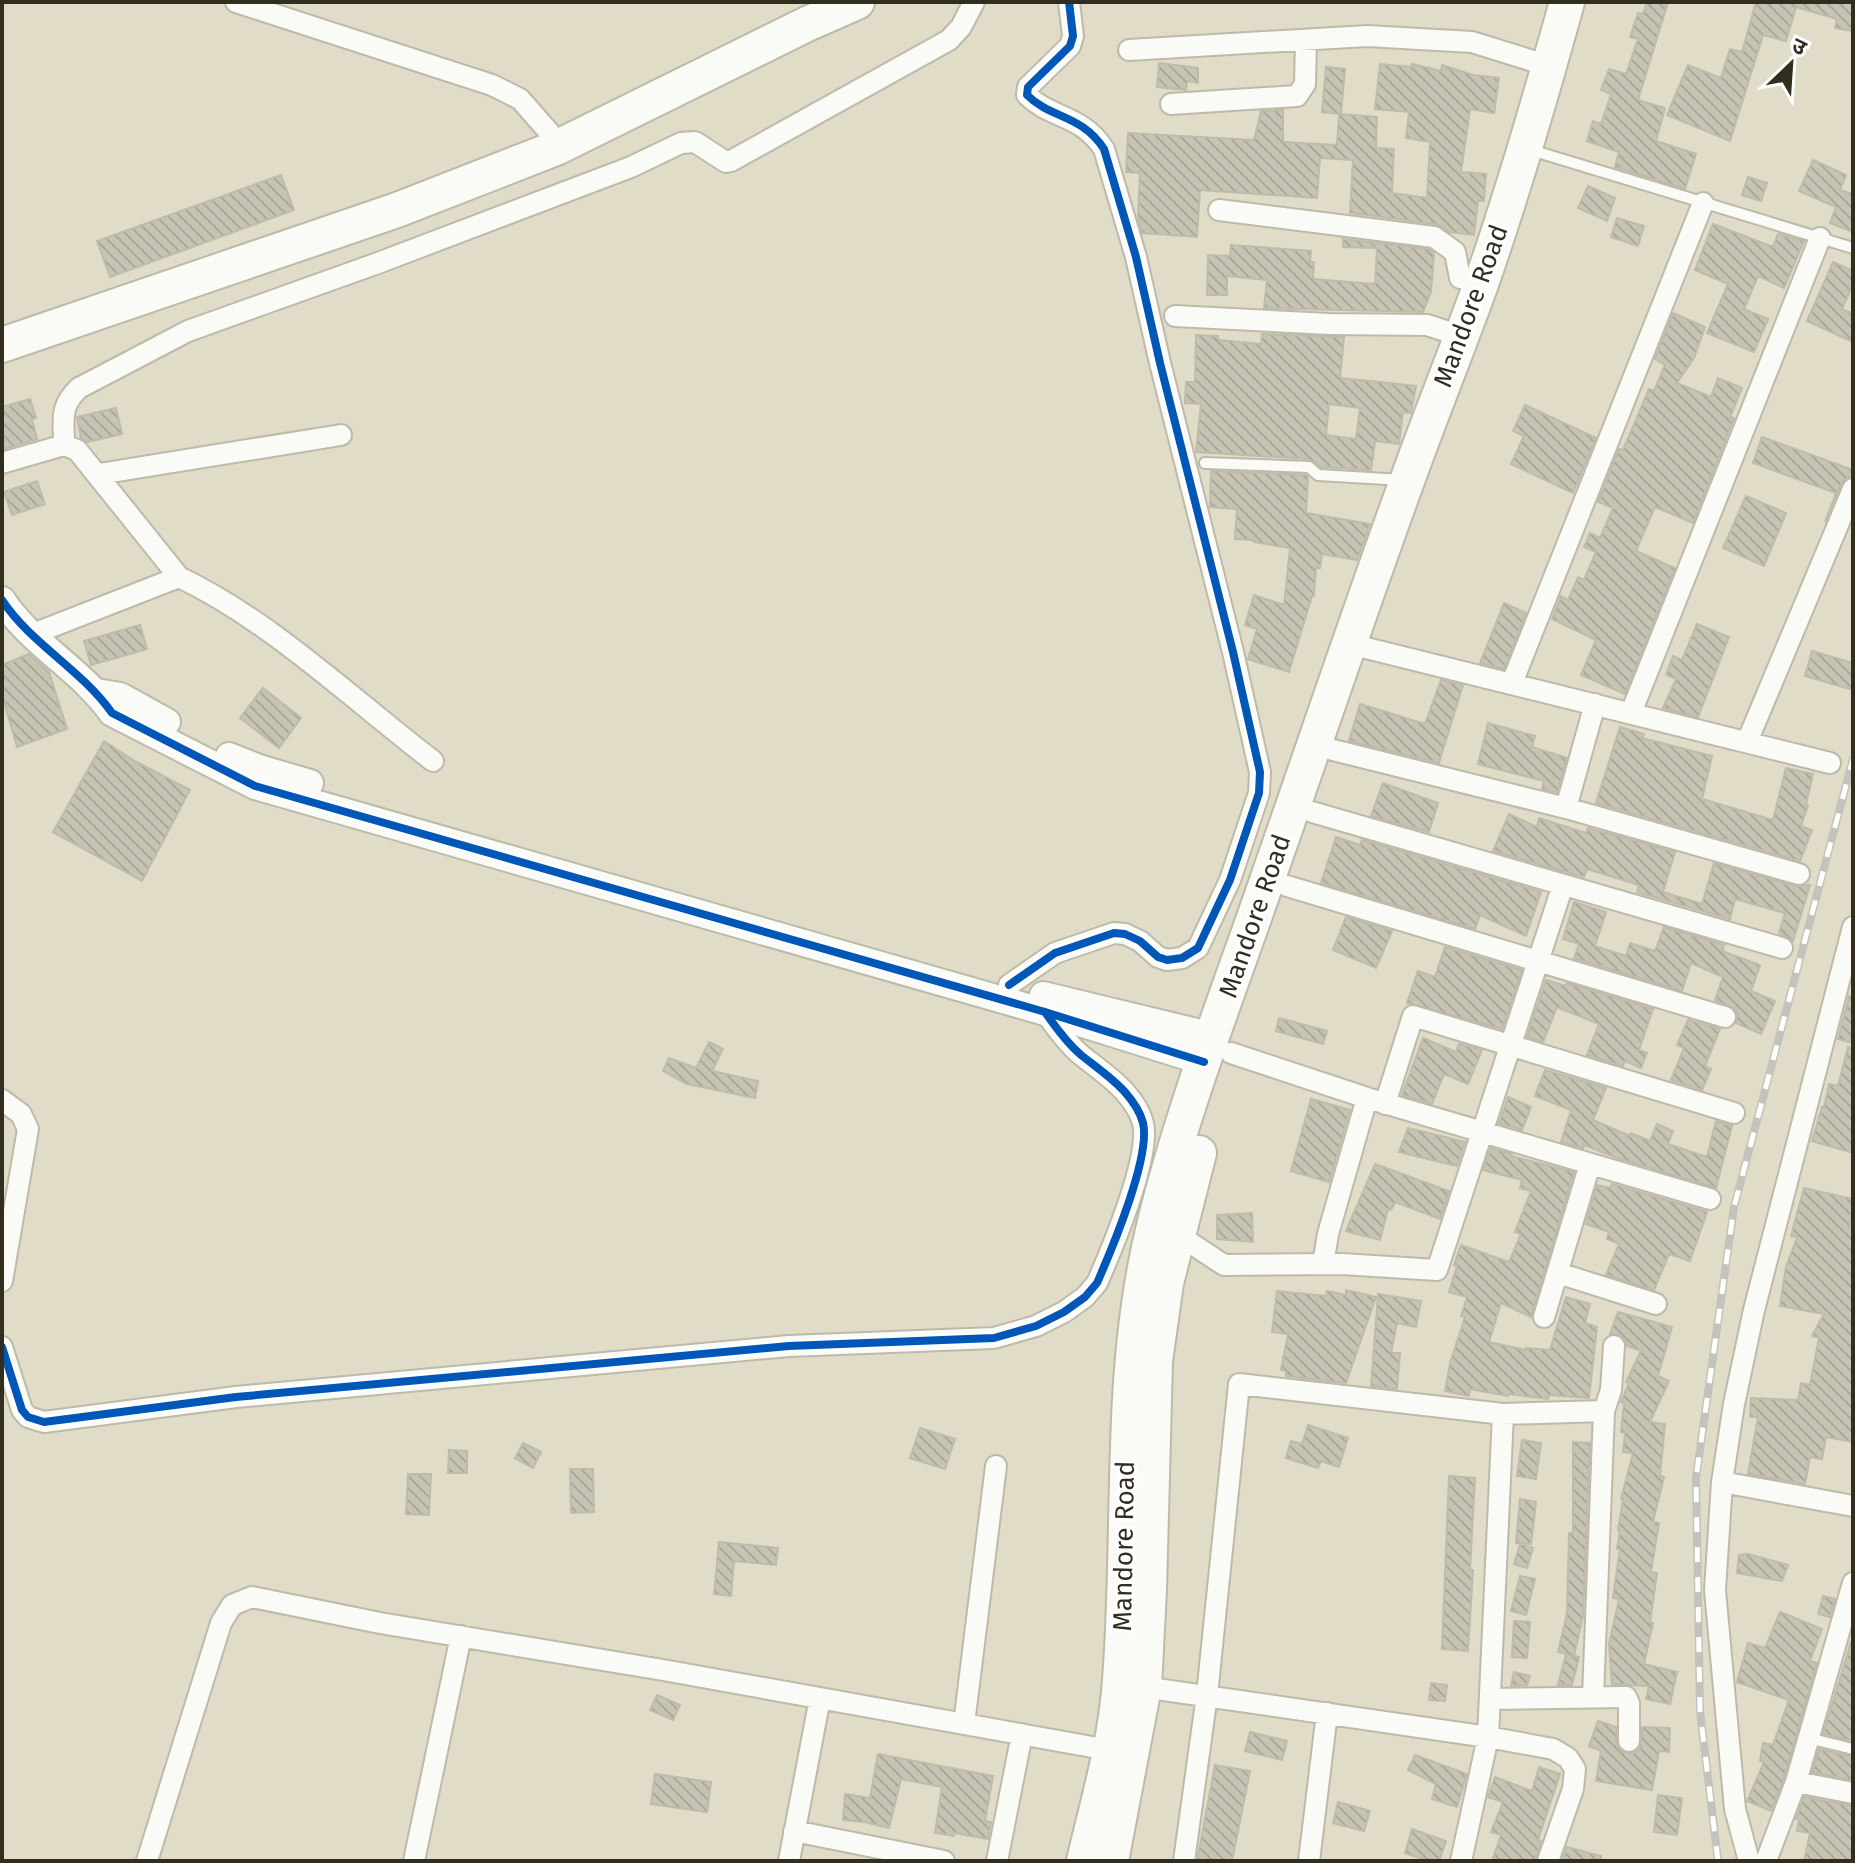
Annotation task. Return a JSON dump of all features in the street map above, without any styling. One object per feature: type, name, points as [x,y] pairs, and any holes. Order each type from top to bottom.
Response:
[{"type":"highway","points":[[2,327],[386,193],[549,132],[816,2]]},
{"type":"highway","points":[[2,345],[397,210],[556,148],[857,2]]},
{"type":"highway","name":"Mandore Road","points":[[1111,1861],[1132,1686],[1149,1590],[1155,1361],[1166,1283],[1204,1135],[1216,1050],[1287,886],[1333,750],[1407,480],[1482,279],[1536,152],[1549,66],[1567,2]]},
{"type":"highway","name":"Mandore Road","points":[[1084,1861],[1109,1750],[1132,1686],[1124,1588],[1125,1471],[1132,1365],[1145,1264],[1155,1220],[1590,2]]},
{"type":"street","points":[[236,2],[492,85],[520,99],[549,132]]},
{"type":"street","points":[[64,445],[65,404],[79,388],[188,331],[631,167],[681,143],[695,142],[715,158],[731,161],[949,40],[961,27],[974,2]]},
{"type":"street","points":[[1009,985],[1055,953],[1114,933],[1140,941],[1158,957],[1167,960],[1182,958],[1198,948],[1230,880],[1259,793],[1260,772],[1233,652],[1136,257],[1104,149],[1094,135],[1079,123],[1027,95],[1028,87],[1070,46],[1073,36],[1069,2]]},
{"type":"street","points":[[1129,50],[1367,36],[1472,42],[1549,66]]},
{"type":"street","points":[[1171,104],[1297,96],[1305,84],[1306,40]]},
{"type":"street","points":[[1512,683],[1703,203]]},
{"type":"street","points":[[1219,210],[1434,237],[1455,252],[1460,278],[1482,279]]},
{"type":"street","points":[[1631,713],[1820,238]]},
{"type":"street","points":[[1175,316],[1329,324],[1427,325],[1461,336]]},
{"type":"street","points":[[99,474],[341,435]]},
{"type":"street","points":[[2,463],[64,445],[77,450],[179,577],[217,595],[270,633],[433,761]]},
{"type":"street","points":[[1747,742],[1853,489]]},
{"type":"street","points":[[33,634],[179,577]]},
{"type":"street","points":[[2,600],[33,634],[97,692],[120,696],[231,757],[259,778],[1045,1012],[1094,1018]]},
{"type":"street","points":[[1360,646],[1830,763]]},
{"type":"street","points":[[1566,808],[1595,704]]},
{"type":"street","points":[[1333,750],[1566,808],[1799,874]]},
{"type":"street","points":[[259,778],[1009,985],[1094,1018],[1216,1050],[1376,1101],[1710,1199]]},
{"type":"street","points":[[1312,812],[1782,948]]},
{"type":"street","points":[[1177,1234],[1224,1265],[1323,1264],[1437,1270],[1563,885]]},
{"type":"street","points":[[1287,886],[1725,1017]]},
{"type":"street","points":[[1749,1861],[1735,1809],[1715,1590],[1722,1482],[1734,1404],[1754,1310],[1852,933]]},
{"type":"street","points":[[2,1347],[22,1410],[28,1417],[44,1422],[236,1397],[757,1349],[994,1338],[1036,1326],[1064,1312],[1085,1297],[1097,1283],[1140,1165],[1144,1136],[1137,1107],[1127,1093],[1080,1054],[1045,1012]]},
{"type":"street","points":[[1323,1264],[1328,1234],[1376,1101],[1413,1016],[1734,1113]]},
{"type":"street","points":[[2,1281],[27,1135],[26,1122],[12,1106]]},
{"type":"street","points":[[1544,1317],[1590,1164]]},
{"type":"street","points":[[1558,1273],[1656,1304]]},
{"type":"street","points":[[1593,1697],[1604,1411],[1611,1390],[1614,1346]]},
{"type":"street","points":[[1184,1861],[1207,1695],[1239,1384],[1503,1414],[1604,1411]]},
{"type":"street","points":[[1461,1861],[1488,1737],[1503,1414]]},
{"type":"street","points":[[964,1724],[996,1466]]},
{"type":"street","points":[[1722,1482],[1853,1506]]},
{"type":"street","points":[[1766,1861],[1796,1782],[1853,1583]]},
{"type":"street","points":[[147,1861],[210,1650],[232,1605],[252,1597],[380,1623],[1109,1750]]},
{"type":"street","points":[[414,1861],[461,1636]]},
{"type":"street","points":[[1132,1686],[1553,1749],[1568,1758],[1575,1769],[1573,1789],[1548,1861]]},
{"type":"street","points":[[1490,1699],[1626,1697],[1629,1703],[1629,1741]]},
{"type":"street","points":[[789,1861],[820,1698]]},
{"type":"street","points":[[1309,1861],[1327,1713]]},
{"type":"street","points":[[997,1861],[1022,1734]]},
{"type":"street","points":[[1796,1782],[1853,1793]]},
{"type":"street","points":[[794,1831],[944,1861]]},
{"type":"lane","points":[[1536,152],[1853,248]]},
{"type":"lane","points":[[1205,463],[1309,467],[1318,475],[1407,480]]},
{"type":"lane","points":[[1808,1738],[1853,1749]]},
{"type":"building","points":[[1647,2],[1668,2],[1638,100],[1665,108],[1656,141],[1696,154],[1685,189],[1615,167],[1619,152],[1587,141],[1593,121],[1601,124],[1611,94],[1601,90],[1609,69],[1626,74],[1638,39],[1630,37],[1638,13],[1643,14]]},
{"type":"building","points":[[1756,2],[1853,2],[1853,31],[1835,28],[1837,19],[1796,7],[1786,41],[1763,35],[1730,141],[1667,115],[1688,65],[1721,78],[1730,49],[1742,52]]},
{"type":"building","points":[[1159,63],[1198,68],[1198,83],[1187,81],[1186,90],[1157,87]]},
{"type":"building","points":[[1380,64],[1411,67],[1412,64],[1441,71],[1442,65],[1473,75],[1499,78],[1494,113],[1470,109],[1461,172],[1486,174],[1484,201],[1478,201],[1474,235],[1449,232],[1436,224],[1350,213],[1353,160],[1320,158],[1317,198],[1200,190],[1197,237],[1142,233],[1138,216],[1140,173],[1126,172],[1128,133],[1254,140],[1261,111],[1283,110],[1283,142],[1337,145],[1339,114],[1377,117],[1376,148],[1394,149],[1392,193],[1427,198],[1430,142],[1406,138],[1409,112],[1375,109]]},
{"type":"building","points":[[1326,67],[1345,69],[1341,114],[1322,112]]},
{"type":"building","points":[[1813,160],[1846,175],[1840,190],[1853,194],[1853,232],[1830,223],[1836,207],[1799,191]]},
{"type":"building","points":[[281,175],[294,210],[110,277],[97,241]]},
{"type":"building","points":[[1748,177],[1767,183],[1761,201],[1742,195]]},
{"type":"building","points":[[1588,186],[1615,198],[1607,221],[1578,208]]},
{"type":"building","points":[[1617,218],[1644,226],[1638,246],[1611,237]]},
{"type":"building","points":[[1713,224],[1773,247],[1778,234],[1804,241],[1784,288],[1758,276],[1744,309],[1768,319],[1754,352],[1707,333],[1728,284],[1695,270]]},
{"type":"building","points":[[1343,239],[1429,249],[1434,253],[1431,292],[1423,312],[1264,308],[1267,280],[1227,276],[1227,295],[1207,295],[1208,255],[1230,256],[1231,245],[1311,251],[1313,279],[1375,284],[1377,248],[1343,247]]},
{"type":"building","points":[[1833,262],[1853,271],[1853,285],[1842,309],[1853,314],[1853,342],[1807,321]]},
{"type":"building","points":[[1673,313],[1705,327],[1694,358],[1677,383],[1711,397],[1718,378],[1742,388],[1730,417],[1734,418],[1693,523],[1655,507],[1636,551],[1675,568],[1625,694],[1581,675],[1596,640],[1552,619],[1561,596],[1568,600],[1578,577],[1584,580],[1596,552],[1584,547],[1590,533],[1600,538],[1613,508],[1598,502],[1619,449],[1623,450],[1649,389],[1654,391],[1665,365],[1655,359]]},
{"type":"building","points":[[1262,334],[1344,337],[1340,378],[1416,386],[1411,413],[1403,412],[1399,444],[1375,441],[1371,470],[1321,467],[1309,459],[1196,452],[1201,404],[1185,403],[1186,382],[1195,382],[1196,335],[1261,344]],"holes":[[[1329,404],[1360,408],[1356,439],[1326,435]]]},
{"type":"building","points":[[30,399],[36,418],[32,419],[37,439],[4,449],[2,407]]},
{"type":"building","points":[[1525,405],[1596,438],[1573,493],[1511,464],[1524,436],[1513,431]]},
{"type":"building","points":[[116,408],[122,434],[87,442],[81,438],[77,417]]},
{"type":"building","points":[[1762,437],[1853,470],[1853,476],[1841,484],[1825,522],[1836,493],[1753,463]]},
{"type":"building","points":[[1211,471],[1306,475],[1306,513],[1370,524],[1357,560],[1322,554],[1320,568],[1316,568],[1314,596],[1289,672],[1248,659],[1257,629],[1245,625],[1254,595],[1284,605],[1290,548],[1235,539],[1237,509],[1210,507]]},
{"type":"building","points":[[37,481],[45,504],[12,515],[4,492]]},
{"type":"building","points":[[1746,496],[1786,513],[1764,566],[1723,548]]},
{"type":"building","points":[[1504,603],[1526,613],[1504,669],[1480,663]]},
{"type":"building","points":[[1697,624],[1729,637],[1698,717],[1663,708],[1676,679],[1666,675],[1673,656],[1682,660]]},
{"type":"building","points":[[140,625],[147,649],[91,665],[84,641]]},
{"type":"building","points":[[1812,651],[1853,663],[1853,690],[1805,676]]},
{"type":"building","points":[[29,654],[49,672],[67,729],[17,747],[2,694],[2,665]]},
{"type":"building","points":[[1441,680],[1463,685],[1439,763],[1349,741],[1360,704],[1425,724]]},
{"type":"building","points":[[263,688],[301,718],[279,748],[240,718]]},
{"type":"building","points":[[1488,723],[1535,736],[1532,747],[1567,758],[1557,792],[1542,789],[1544,781],[1478,764]]},
{"type":"building","points":[[1620,727],[1644,734],[1642,738],[1712,756],[1702,799],[1773,820],[1786,768],[1813,774],[1801,826],[1812,830],[1800,861],[1596,803]]},
{"type":"building","points":[[104,741],[190,790],[142,881],[53,832]]},
{"type":"building","points":[[1383,783],[1438,803],[1429,832],[1371,816]]},
{"type":"building","points":[[1509,814],[1537,827],[1539,818],[1586,833],[1588,828],[1675,852],[1663,892],[1702,904],[1714,863],[1795,886],[1810,885],[1793,941],[1779,933],[1785,913],[1735,899],[1730,919],[1637,892],[1639,885],[1587,869],[1584,877],[1493,851]]},
{"type":"building","points":[[1336,837],[1360,845],[1362,840],[1541,892],[1526,936],[1480,915],[1475,929],[1321,883]]},
{"type":"building","points":[[1574,902],[1606,912],[1595,946],[1626,956],[1630,943],[1655,951],[1664,927],[1724,945],[1722,951],[1760,965],[1751,991],[1775,1001],[1761,1034],[1736,1023],[1738,1015],[1735,1009],[1715,1000],[1723,977],[1691,963],[1682,991],[1574,958],[1579,944],[1563,939]]},
{"type":"building","points":[[1346,917],[1392,931],[1376,968],[1333,950]]},
{"type":"building","points":[[1445,947],[1522,970],[1502,1029],[1407,1003],[1418,971],[1435,977]]},
{"type":"building","points":[[1546,980],[1566,986],[1567,983],[1653,1009],[1639,1050],[1647,1053],[1641,1068],[1625,1061],[1623,1066],[1587,1055],[1599,1024],[1557,1007],[1543,1042],[1527,1037]]},
{"type":"building","points":[[1849,996],[1853,997],[1853,1043],[1838,1039]]},
{"type":"building","points":[[1279,1018],[1327,1031],[1323,1044],[1276,1031]]},
{"type":"building","points":[[1688,1020],[1720,1029],[1705,1066],[1711,1069],[1702,1090],[1671,1080],[1684,1048],[1677,1045]]},
{"type":"building","points":[[1423,1038],[1456,1052],[1459,1044],[1482,1050],[1468,1084],[1444,1074],[1432,1104],[1402,1095]]},
{"type":"building","points":[[709,1042],[723,1049],[712,1071],[758,1081],[755,1098],[687,1084],[663,1071],[669,1058],[696,1068]]},
{"type":"building","points":[[1848,1047],[1853,1048],[1853,1153],[1812,1141],[1829,1084],[1838,1086]]},
{"type":"building","points":[[1545,1070],[1606,1088],[1593,1120],[1630,1136],[1631,1133],[1650,1141],[1657,1124],[1673,1131],[1668,1144],[1707,1157],[1716,1121],[1732,1126],[1716,1188],[1584,1145],[1583,1148],[1561,1142],[1571,1110],[1535,1096]]},
{"type":"building","points":[[1508,1097],[1531,1107],[1522,1130],[1499,1123]]},
{"type":"building","points":[[1311,1099],[1350,1110],[1329,1182],[1291,1171]]},
{"type":"building","points":[[1408,1128],[1465,1142],[1457,1166],[1399,1152]]},
{"type":"building","points":[[1491,1148],[1574,1172],[1531,1317],[1501,1303],[1489,1342],[1526,1350],[1550,1350],[1566,1297],[1590,1304],[1585,1323],[1597,1327],[1589,1398],[1508,1396],[1470,1389],[1469,1396],[1445,1391],[1450,1363],[1465,1317],[1461,1316],[1467,1297],[1449,1292],[1461,1245],[1509,1262],[1521,1234],[1515,1232],[1531,1191],[1520,1188],[1522,1180],[1483,1170]]},
{"type":"building","points":[[1375,1164],[1449,1191],[1440,1219],[1395,1202],[1391,1210],[1388,1209],[1380,1240],[1346,1231]]},
{"type":"building","points":[[1612,1184],[1707,1212],[1690,1261],[1669,1254],[1654,1290],[1606,1275],[1619,1244],[1607,1239],[1609,1232],[1586,1224],[1597,1185],[1610,1188]]},
{"type":"building","points":[[1804,1188],[1853,1199],[1850,1229],[1853,1230],[1853,1442],[1826,1437],[1822,1459],[1810,1457],[1805,1484],[1748,1474],[1758,1417],[1750,1417],[1751,1398],[1798,1400],[1801,1383],[1810,1385],[1819,1338],[1812,1336],[1824,1314],[1780,1306],[1786,1267],[1797,1237],[1791,1236]]},
{"type":"building","points":[[1252,1213],[1253,1242],[1217,1239],[1217,1215]]},
{"type":"building","points":[[1346,1290],[1376,1297],[1346,1383],[1286,1376],[1286,1371],[1281,1370],[1288,1334],[1272,1332],[1277,1291],[1326,1296],[1327,1291],[1346,1295]]},
{"type":"building","points":[[1378,1294],[1421,1301],[1416,1327],[1397,1323],[1391,1353],[1400,1353],[1397,1389],[1371,1386]]},
{"type":"building","points":[[1618,1312],[1672,1327],[1658,1376],[1669,1381],[1650,1422],[1665,1424],[1660,1476],[1664,1477],[1653,1522],[1659,1523],[1651,1572],[1657,1573],[1650,1622],[1653,1623],[1644,1664],[1677,1672],[1670,1704],[1646,1699],[1649,1686],[1612,1684],[1609,1644],[1619,1599],[1613,1598],[1620,1549],[1617,1549],[1618,1530],[1621,1499],[1633,1453],[1623,1452],[1625,1433],[1621,1432],[1624,1403],[1621,1402],[1629,1383],[1626,1382],[1641,1351],[1627,1346],[1621,1335],[1610,1334]]},
{"type":"building","points":[[1308,1425],[1348,1438],[1339,1467],[1321,1461],[1318,1468],[1286,1458],[1291,1441],[1302,1444]]},
{"type":"building","points":[[920,1428],[955,1439],[945,1469],[910,1458]]},
{"type":"building","points":[[1522,1440],[1541,1443],[1536,1479],[1517,1476]]},
{"type":"building","points":[[1573,1442],[1590,1443],[1583,1616],[1574,1656],[1558,1652],[1567,1613],[1569,1533],[1573,1533]]},
{"type":"building","points":[[523,1443],[541,1452],[533,1468],[515,1458]]},
{"type":"building","points":[[449,1450],[467,1451],[467,1473],[448,1473]]},
{"type":"building","points":[[570,1469],[593,1469],[594,1512],[571,1513]]},
{"type":"building","points":[[408,1474],[431,1474],[429,1515],[406,1514]]},
{"type":"building","points":[[1449,1476],[1475,1478],[1468,1651],[1442,1649]]},
{"type":"building","points":[[1520,1499],[1536,1502],[1531,1544],[1516,1543]]},
{"type":"building","points":[[719,1542],[778,1548],[776,1565],[734,1561],[731,1596],[714,1594]]},
{"type":"building","points":[[1520,1544],[1533,1548],[1527,1568],[1514,1564]]},
{"type":"building","points":[[1748,1554],[1788,1565],[1782,1581],[1737,1573],[1739,1555]]},
{"type":"building","points":[[1520,1576],[1535,1579],[1526,1615],[1511,1611]]},
{"type":"building","points":[[1823,1596],[1835,1599],[1830,1617],[1818,1614]]},
{"type":"building","points":[[1780,1612],[1822,1629],[1810,1661],[1817,1663],[1784,1778],[1771,1811],[1747,1801],[1764,1762],[1760,1761],[1763,1743],[1773,1745],[1789,1700],[1737,1682],[1748,1643],[1765,1648]]},
{"type":"building","points":[[1514,1621],[1530,1622],[1527,1658],[1512,1657]]},
{"type":"building","points":[[1853,1643],[1853,1741],[1823,1734]]},
{"type":"building","points":[[1566,1654],[1579,1657],[1572,1685],[1558,1685]]},
{"type":"building","points":[[1514,1672],[1530,1676],[1527,1685],[1511,1686]]},
{"type":"building","points":[[1431,1683],[1447,1685],[1445,1701],[1429,1700]]},
{"type":"building","points":[[657,1695],[680,1705],[673,1720],[650,1710]]},
{"type":"building","points":[[1598,1721],[1616,1727],[1617,1747],[1628,1754],[1635,1753],[1641,1747],[1642,1727],[1670,1728],[1669,1752],[1659,1751],[1652,1790],[1596,1781],[1601,1751],[1589,1746]]},
{"type":"building","points":[[1250,1732],[1287,1741],[1282,1760],[1245,1751]]},
{"type":"building","points":[[1819,1749],[1853,1757],[1853,1780],[1812,1772]]},
{"type":"building","points":[[878,1754],[993,1776],[985,1821],[991,1822],[988,1839],[935,1833],[942,1787],[901,1779],[889,1828],[843,1820],[845,1794],[870,1798]]},
{"type":"building","points":[[1415,1755],[1467,1774],[1457,1807],[1432,1799],[1436,1784],[1408,1770]]},
{"type":"building","points":[[1215,1765],[1250,1771],[1232,1861],[1197,1861]]},
{"type":"building","points":[[1539,1767],[1560,1774],[1538,1840],[1541,1841],[1535,1861],[1492,1861],[1501,1835],[1491,1832],[1503,1802],[1488,1797],[1495,1777],[1532,1791]]},
{"type":"building","points":[[655,1774],[711,1782],[707,1812],[651,1804]]},
{"type":"building","points":[[1658,1795],[1682,1798],[1677,1835],[1654,1832]]},
{"type":"building","points":[[1804,1797],[1853,1806],[1853,1861],[1804,1861],[1810,1833],[1797,1831],[1799,1820],[1796,1819]]},
{"type":"building","points":[[1338,1802],[1370,1811],[1364,1831],[1333,1823]]},
{"type":"building","points":[[1412,1829],[1446,1841],[1439,1861],[1405,1853]]},
{"type":"building","points":[[1567,1847],[1601,1856],[1601,1861],[1562,1861]]},
{"type":"railway","points":[[1718,1861],[1700,1711],[1696,1478],[1734,1207],[1853,759]]},
{"type":"cycle path","points":[[1009,985],[1055,953],[1114,933],[1140,941],[1158,957],[1167,960],[1182,958],[1198,948],[1230,880],[1259,793],[1260,772],[1233,652],[1136,257],[1104,149],[1086,129],[1046,109],[1027,95],[1028,87],[1070,46],[1073,36],[1069,2]]},
{"type":"cycle path","points":[[2,600],[27,630],[86,683],[112,713],[255,786],[1045,1012],[1204,1062]]},
{"type":"cycle path","points":[[2,1347],[22,1410],[28,1417],[44,1422],[236,1397],[789,1346],[994,1338],[1036,1326],[1064,1312],[1085,1297],[1097,1283],[1129,1203],[1144,1138],[1142,1119],[1130,1098],[1071,1045],[1045,1012]]}]
